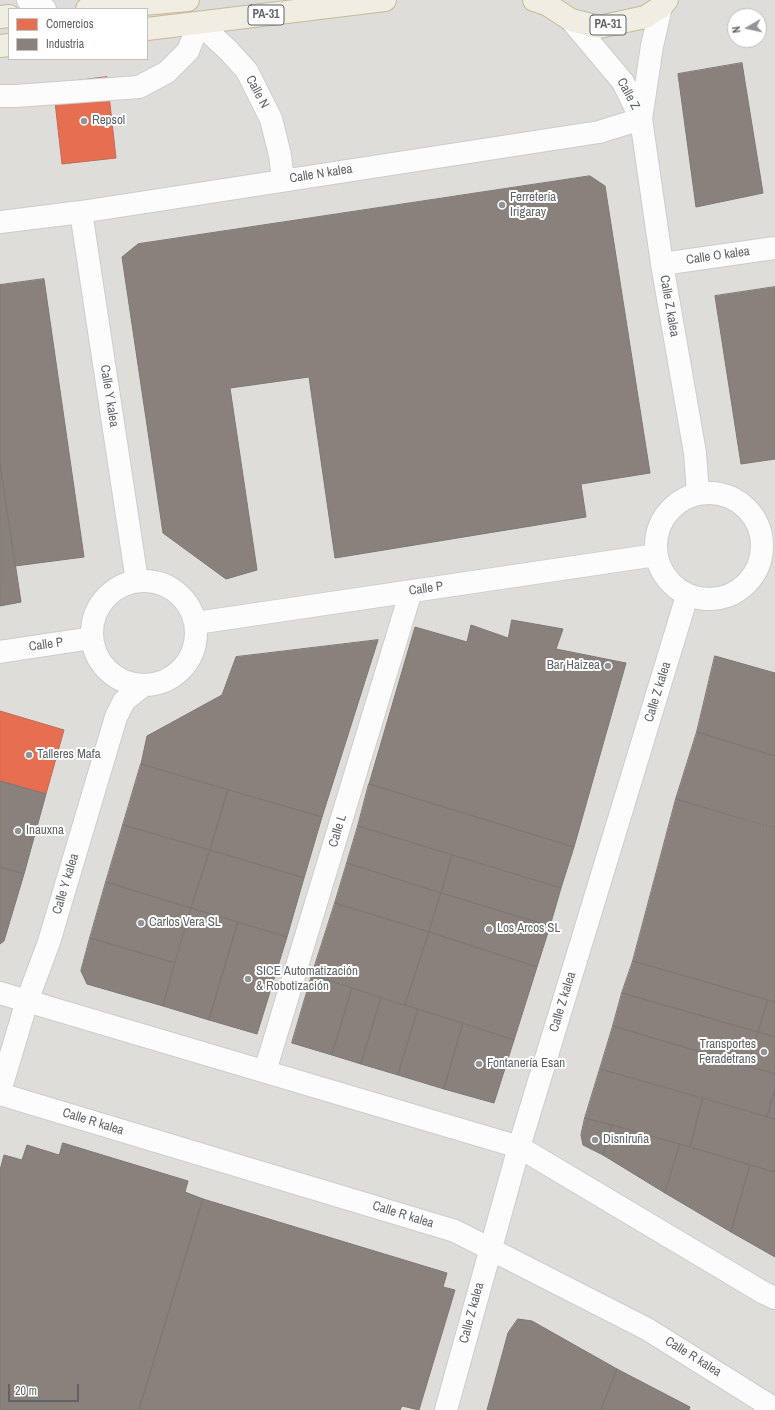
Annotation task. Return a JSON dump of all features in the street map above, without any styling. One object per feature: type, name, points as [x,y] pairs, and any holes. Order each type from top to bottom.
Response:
[{"type":"highway","points":[[98,8],[188,0]]},
{"type":"highway","name":"PA-31","points":[[148,29],[385,0]]},
{"type":"highway","name":"PA-31","points":[[542,2],[571,20],[599,27],[645,18],[664,3]]},
{"type":"street","points":[[28,0],[43,8]]},
{"type":"street","name":"Calle Z","points":[[641,119],[652,46],[664,3]]},
{"type":"street","name":"Calle Z","points":[[571,20],[623,82],[641,119]]},
{"type":"street","points":[[0,96],[139,87],[166,72],[188,51],[199,23]]},
{"type":"street","name":"Calle N","points":[[199,23],[229,51],[246,72],[271,119],[280,155],[284,180]]},
{"type":"street","name":"Calle N kalea","points":[[0,222],[81,212],[599,132],[641,119]]},
{"type":"street","name":"Calle Z kalea","points":[[641,119],[662,264],[695,453],[698,493]]},
{"type":"street","name":"Calle Y kalea","points":[[81,212],[137,581]]},
{"type":"street","name":"Calle O kalea","points":[[662,264],[775,248]]},
{"type":"street","points":[[698,493],[715,493],[732,498],[747,508],[768,539],[760,562],[749,582],[731,596],[709,600],[687,596],[668,583],[656,556],[655,541],[662,519],[677,503],[698,493]]},
{"type":"street","name":"Calle P","points":[[196,623],[656,556]]},
{"type":"street","points":[[137,581],[157,582],[175,590],[189,605],[196,623],[196,642],[190,659],[178,673],[162,682],[144,685],[129,683],[115,676],[104,666],[96,653],[92,638],[94,618],[104,600],[118,588],[137,581]]},
{"type":"street","name":"Calle L","points":[[265,1071],[410,592]]},
{"type":"street","name":"Calle Z kalea","points":[[446,1410],[519,1147],[687,596]]},
{"type":"street","name":"Calle P","points":[[0,652],[92,638]]},
{"type":"street","name":"Calle Y kalea","points":[[0,1093],[27,1001],[49,942],[116,717],[124,701],[144,685]]},
{"type":"street","points":[[0,993],[519,1147],[764,1293],[775,1298]]},
{"type":"street","name":"Calle R kalea","points":[[0,1093],[455,1231],[647,1329],[775,1409]]},
{"type":"shaded area","points":[[0,0],[775,0],[775,1410],[0,1410]]},
{"type":"building: Comercios","name":"Repsol","points":[[107,77],[116,158],[62,164],[53,84]]},
{"type":"building: Comercios","name":"Talleres Mafa","points":[[0,711],[64,730],[46,794],[0,781]]},
{"type":"building: Industria","points":[[742,63],[763,193],[696,207],[678,74]]},
{"type":"building: Industria","points":[[590,176],[605,186],[650,473],[581,484],[586,517],[335,558],[309,377],[230,388],[257,570],[226,579],[163,533],[122,257],[138,244]]},
{"type":"building: Industria","points":[[44,279],[84,557],[15,566],[0,464],[0,285]]},
{"type":"building: Industria","points":[[775,287],[775,459],[741,464],[715,296]]},
{"type":"building: Industria","points":[[0,464],[21,602],[0,606]]},
{"type":"building: Industria","points":[[512,620],[563,629],[556,649],[626,663],[574,847],[369,784],[415,627],[467,642],[471,625],[508,638]]},
{"type":"building: Industria","points":[[378,640],[322,817],[141,764],[147,736],[222,695],[236,657]]},
{"type":"building: Industria","points":[[715,656],[775,673],[775,756],[697,732]]},
{"type":"building: Industria","points":[[697,732],[775,756],[775,828],[676,799]]},
{"type":"building: Industria","points":[[141,764],[228,790],[210,850],[123,825]]},
{"type":"building: Industria","name":"Inauxna","points":[[0,781],[46,794],[24,874],[0,867]]},
{"type":"building: Industria","points":[[369,784],[574,847],[561,888],[358,826]]},
{"type":"building: Industria","points":[[228,790],[322,817],[304,878],[210,850]]},
{"type":"building: Industria","points":[[676,799],[775,829],[775,1002],[633,961]]},
{"type":"building: Industria","points":[[123,825],[210,850],[191,908],[106,882]]},
{"type":"building: Industria","points":[[358,826],[452,855],[441,893],[347,863]]},
{"type":"building: Industria","points":[[210,850],[304,878],[287,937],[191,908]]},
{"type":"building: Industria","points":[[452,855],[561,888],[550,926],[441,893]]},
{"type":"building: Industria","points":[[347,863],[441,893],[429,932],[335,903]]},
{"type":"building: Industria","points":[[0,867],[24,874],[4,941],[0,944]]},
{"type":"building: Industria","name":"Carlos Vera SL","points":[[106,882],[191,908],[175,963],[90,938]]},
{"type":"building: Industria","name":"Los Arcos SL","points":[[441,893],[550,926],[537,967],[429,932]]},
{"type":"building: Industria","points":[[335,903],[429,932],[405,1005],[312,975]]},
{"type":"building: Industria","points":[[191,908],[238,922],[209,1020],[163,1006]]},
{"type":"building: Industria","name":"SICE Automatización & Robotización","points":[[238,922],[287,937],[257,1034],[209,1020]]},
{"type":"building: Industria","points":[[429,932],[537,967],[514,1040],[405,1005]]},
{"type":"building: Industria","points":[[90,938],[175,963],[163,1006],[87,984],[81,971]]},
{"type":"building: Industria","points":[[633,961],[768,1000],[758,1032],[622,993]]},
{"type":"building: Industria","points":[[312,975],[352,988],[332,1055],[292,1043]]},
{"type":"building: Industria","points":[[352,988],[381,998],[361,1064],[332,1055]]},
{"type":"building: Industria","points":[[622,993],[758,1032],[748,1066],[613,1026]]},
{"type":"building: Industria","points":[[381,998],[418,1009],[398,1075],[361,1064]]},
{"type":"building: Industria","points":[[768,1000],[775,1002],[775,1037],[758,1032]]},
{"type":"building: Industria","points":[[418,1009],[463,1023],[444,1089],[398,1075]]},
{"type":"building: Industria","name":"Fontanería Esan","points":[[463,1023],[514,1040],[494,1103],[444,1089]]},
{"type":"building: Industria","points":[[613,1026],[775,1074],[775,1089],[767,1117],[600,1069]]},
{"type":"building: Industria","name":"Transportes Feradetrans","points":[[758,1032],[775,1037],[775,1074],[748,1066]]},
{"type":"building: Industria","points":[[600,1069],[703,1098],[690,1147],[585,1118]]},
{"type":"building: Industria","points":[[775,1089],[775,1119],[767,1117]]},
{"type":"building: Industria","points":[[703,1098],[775,1119],[775,1172],[690,1147]]},
{"type":"building: Industria","name":"Disniruña","points":[[585,1118],[612,1125],[603,1155],[583,1145],[581,1135]]},
{"type":"building: Industria","points":[[612,1125],[680,1144],[665,1193],[603,1155]]},
{"type":"building: Industria","points":[[63,1143],[188,1181],[185,1192],[203,1199],[139,1410],[0,1410],[0,1170],[4,1155],[22,1160],[27,1145],[59,1155]]},
{"type":"building: Industria","points":[[680,1144],[750,1165],[731,1232],[665,1193]]},
{"type":"building: Industria","points":[[750,1165],[775,1172],[775,1257],[731,1232]]},
{"type":"building: Industria","points":[[203,1199],[447,1273],[443,1287],[455,1290],[419,1410],[402,1406],[400,1410],[139,1410]]},
{"type":"building: Industria","points":[[518,1319],[532,1321],[617,1369],[601,1410],[487,1410],[508,1333]]},
{"type":"building: Industria","points":[[617,1369],[690,1407],[689,1410],[601,1410]]},
{"type":"place","name":"Repsol","points":[[84,121]]},
{"type":"place","name":"Ferretería Irigaray","points":[[502,205]]},
{"type":"place","name":"Bar Haizea","points":[[608,666]]},
{"type":"place","name":"Talleres Mafa","points":[[29,755]]},
{"type":"place","name":"Inauxna","points":[[18,831]]},
{"type":"place","name":"Carlos Vera SL","points":[[141,923]]},
{"type":"place","name":"Los Arcos SL","points":[[489,929]]},
{"type":"place","name":"SICE Automatización & Robotización","points":[[248,979]]},
{"type":"place","name":"Transportes Feradetrans","points":[[764,1052]]},
{"type":"place","name":"Fontanería Esan","points":[[479,1064]]},
{"type":"place","name":"Disniruña","points":[[595,1140]]}]
